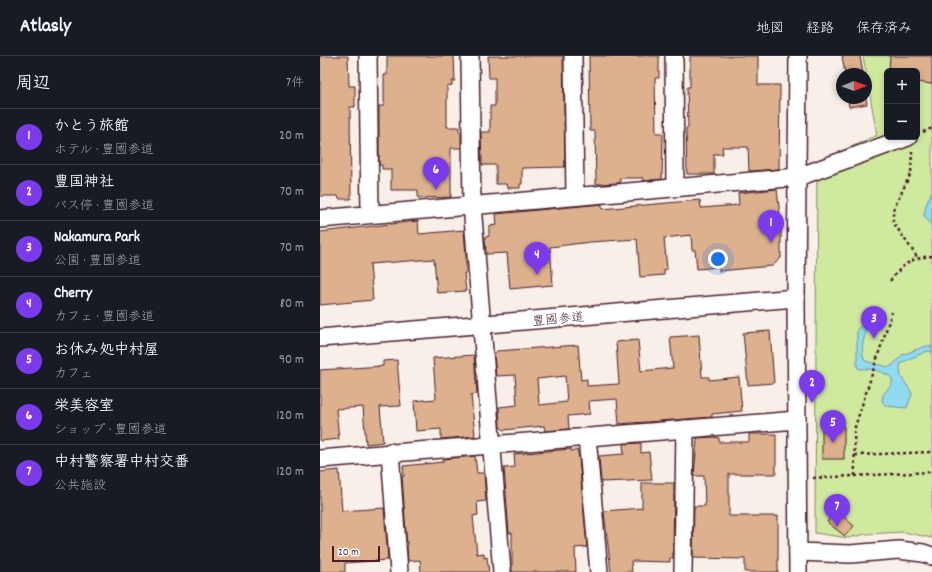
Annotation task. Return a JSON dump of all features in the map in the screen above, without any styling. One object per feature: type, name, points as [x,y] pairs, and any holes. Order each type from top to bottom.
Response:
[{"type":"street","points":[[368,56],[370,214]]},
{"type":"street","points":[[470,56],[472,205],[502,572]]},
{"type":"street","points":[[573,56],[575,196]]},
{"type":"street","points":[[674,56],[675,187]]},
{"type":"street","points":[[798,56],[796,298],[798,572]]},
{"type":"street","points":[[320,219],[798,177],[910,141]]},
{"type":"street","name":"豊國参道","points":[[320,338],[796,298]]},
{"type":"street","points":[[320,459],[390,452],[797,420]]},
{"type":"street","points":[[683,572],[685,429]]},
{"type":"street","points":[[587,437],[598,572]]},
{"type":"street","points":[[390,452],[399,572]]},
{"type":"street","points":[[798,552],[850,554],[899,550],[923,553],[932,556]]},
{"type":"path","points":[[910,141],[911,172],[893,210],[893,222],[917,257]]},
{"type":"path","points":[[890,280],[908,261],[917,257],[932,256]]},
{"type":"path","points":[[855,476],[854,430],[892,312]]},
{"type":"path","points":[[855,455],[932,452]]},
{"type":"path","points":[[812,478],[932,472]]},
{"type":"green space","points":[[863,56],[932,56],[932,538],[904,532],[866,534],[848,538],[815,533],[817,162],[877,135],[872,104],[872,68],[865,68]]},
{"type":"water","points":[[932,191],[932,232],[931,225],[924,215],[926,205]]},
{"type":"water","points":[[864,326],[867,330],[864,337],[863,346],[863,357],[865,361],[888,367],[893,365],[902,355],[926,346],[932,346],[932,352],[927,351],[901,363],[901,377],[912,394],[907,408],[886,406],[882,401],[883,395],[892,384],[892,378],[881,372],[860,369],[857,367],[857,329]]},
{"type":"building","points":[[320,56],[348,56],[349,86],[355,86],[355,107],[350,107],[351,199],[339,199],[338,196],[320,196]]},
{"type":"building","points":[[387,56],[454,56],[455,81],[452,81],[452,85],[447,86],[447,127],[459,127],[459,132],[461,132],[461,148],[451,148],[451,197],[418,198],[418,190],[391,190],[391,169],[382,169],[382,165],[379,165],[379,106],[384,106],[384,75],[387,75]]},
{"type":"building","points":[[488,56],[563,56],[565,167],[522,168],[522,184],[520,184],[520,188],[507,188],[506,184],[496,184],[496,165],[482,165],[481,132],[490,132],[490,106],[495,106],[495,78],[489,78]]},
{"type":"building","points":[[589,56],[659,56],[659,78],[655,78],[656,133],[663,133],[662,179],[643,181],[643,178],[620,178],[620,183],[596,184],[595,131],[590,131]]},
{"type":"building","points":[[690,56],[758,56],[758,85],[780,85],[779,169],[749,171],[748,147],[722,147],[723,154],[714,154],[714,174],[687,174],[687,87],[690,87]]},
{"type":"building","points":[[842,56],[860,56],[862,68],[844,68]]},
{"type":"building","points":[[890,56],[932,56],[932,84],[920,82],[920,68],[889,68]]},
{"type":"building","points":[[849,104],[867,104],[849,107]]},
{"type":"building","points":[[777,189],[781,224],[781,258],[772,266],[719,271],[719,267],[697,269],[695,250],[692,250],[691,235],[664,238],[667,269],[664,270],[664,275],[640,277],[637,239],[590,242],[550,247],[553,285],[510,289],[507,253],[486,254],[485,237],[489,236],[489,226],[497,225],[496,214],[602,204],[602,209],[700,200],[701,208],[739,205],[738,193]]},
{"type":"building","points":[[418,221],[419,234],[464,230],[466,273],[464,273],[466,291],[437,293],[434,259],[370,264],[373,300],[320,305],[320,232]]},
{"type":"building","points":[[770,331],[774,383],[748,385],[743,333]]},
{"type":"building","points":[[699,335],[702,377],[709,377],[709,380],[739,377],[742,411],[712,414],[712,417],[619,424],[617,399],[589,401],[590,414],[568,416],[569,429],[545,431],[544,426],[504,430],[500,427],[499,407],[517,405],[515,375],[496,376],[494,354],[497,351],[578,345],[581,380],[587,379],[587,386],[619,384],[616,342],[638,340],[641,371],[673,368],[670,337]],"holes":[[[565,376],[567,402],[539,405],[537,379]]]},
{"type":"building","points":[[474,355],[477,394],[471,395],[475,436],[441,439],[441,429],[416,431],[414,401],[436,399],[433,358]]},
{"type":"building","points":[[397,360],[401,406],[380,407],[383,442],[366,444],[363,407],[336,409],[339,439],[320,441],[320,370],[383,366],[383,361]]},
{"type":"building","points":[[822,427],[844,427],[844,459],[822,459]]},
{"type":"building","points":[[749,434],[776,434],[776,474],[729,474],[729,516],[778,516],[778,572],[745,572],[745,559],[693,558],[694,506],[705,506],[704,476],[694,476],[697,438],[714,437],[719,438],[719,442],[749,442]]},
{"type":"building","points":[[641,443],[641,453],[649,452],[652,480],[601,482],[599,456],[624,454],[623,444]]},
{"type":"building","points":[[571,449],[571,451],[577,450],[579,458],[587,547],[575,548],[576,572],[512,572],[512,533],[509,533],[504,468],[515,467],[514,454]]},
{"type":"building","points":[[475,456],[477,473],[484,473],[486,501],[477,502],[478,515],[473,516],[477,554],[484,553],[484,558],[487,557],[489,572],[421,572],[420,560],[408,561],[402,476],[404,476],[403,466],[443,462],[443,459]]},
{"type":"building","points":[[339,470],[342,511],[384,508],[388,560],[345,563],[345,572],[320,572],[320,472]]},
{"type":"building","points":[[642,483],[674,483],[673,558],[670,558],[670,562],[631,561],[632,572],[611,572],[604,511],[642,508]]},
{"type":"building","points":[[836,510],[854,526],[845,536],[827,522]]},
{"type":"place","name":"栄美容室","points":[[436,190]]},
{"type":"place","name":"かとう旅館","points":[[771,243]]},
{"type":"place","name":"Cherry","points":[[537,275]]},
{"type":"place","name":"Nakamura Park","points":[[874,339]]},
{"type":"place","name":"豊国神社","points":[[812,403]]},
{"type":"place","name":"お休み処中村屋","points":[[833,443]]},
{"type":"place","name":"中村警察署中村交番","points":[[837,527]]}]
